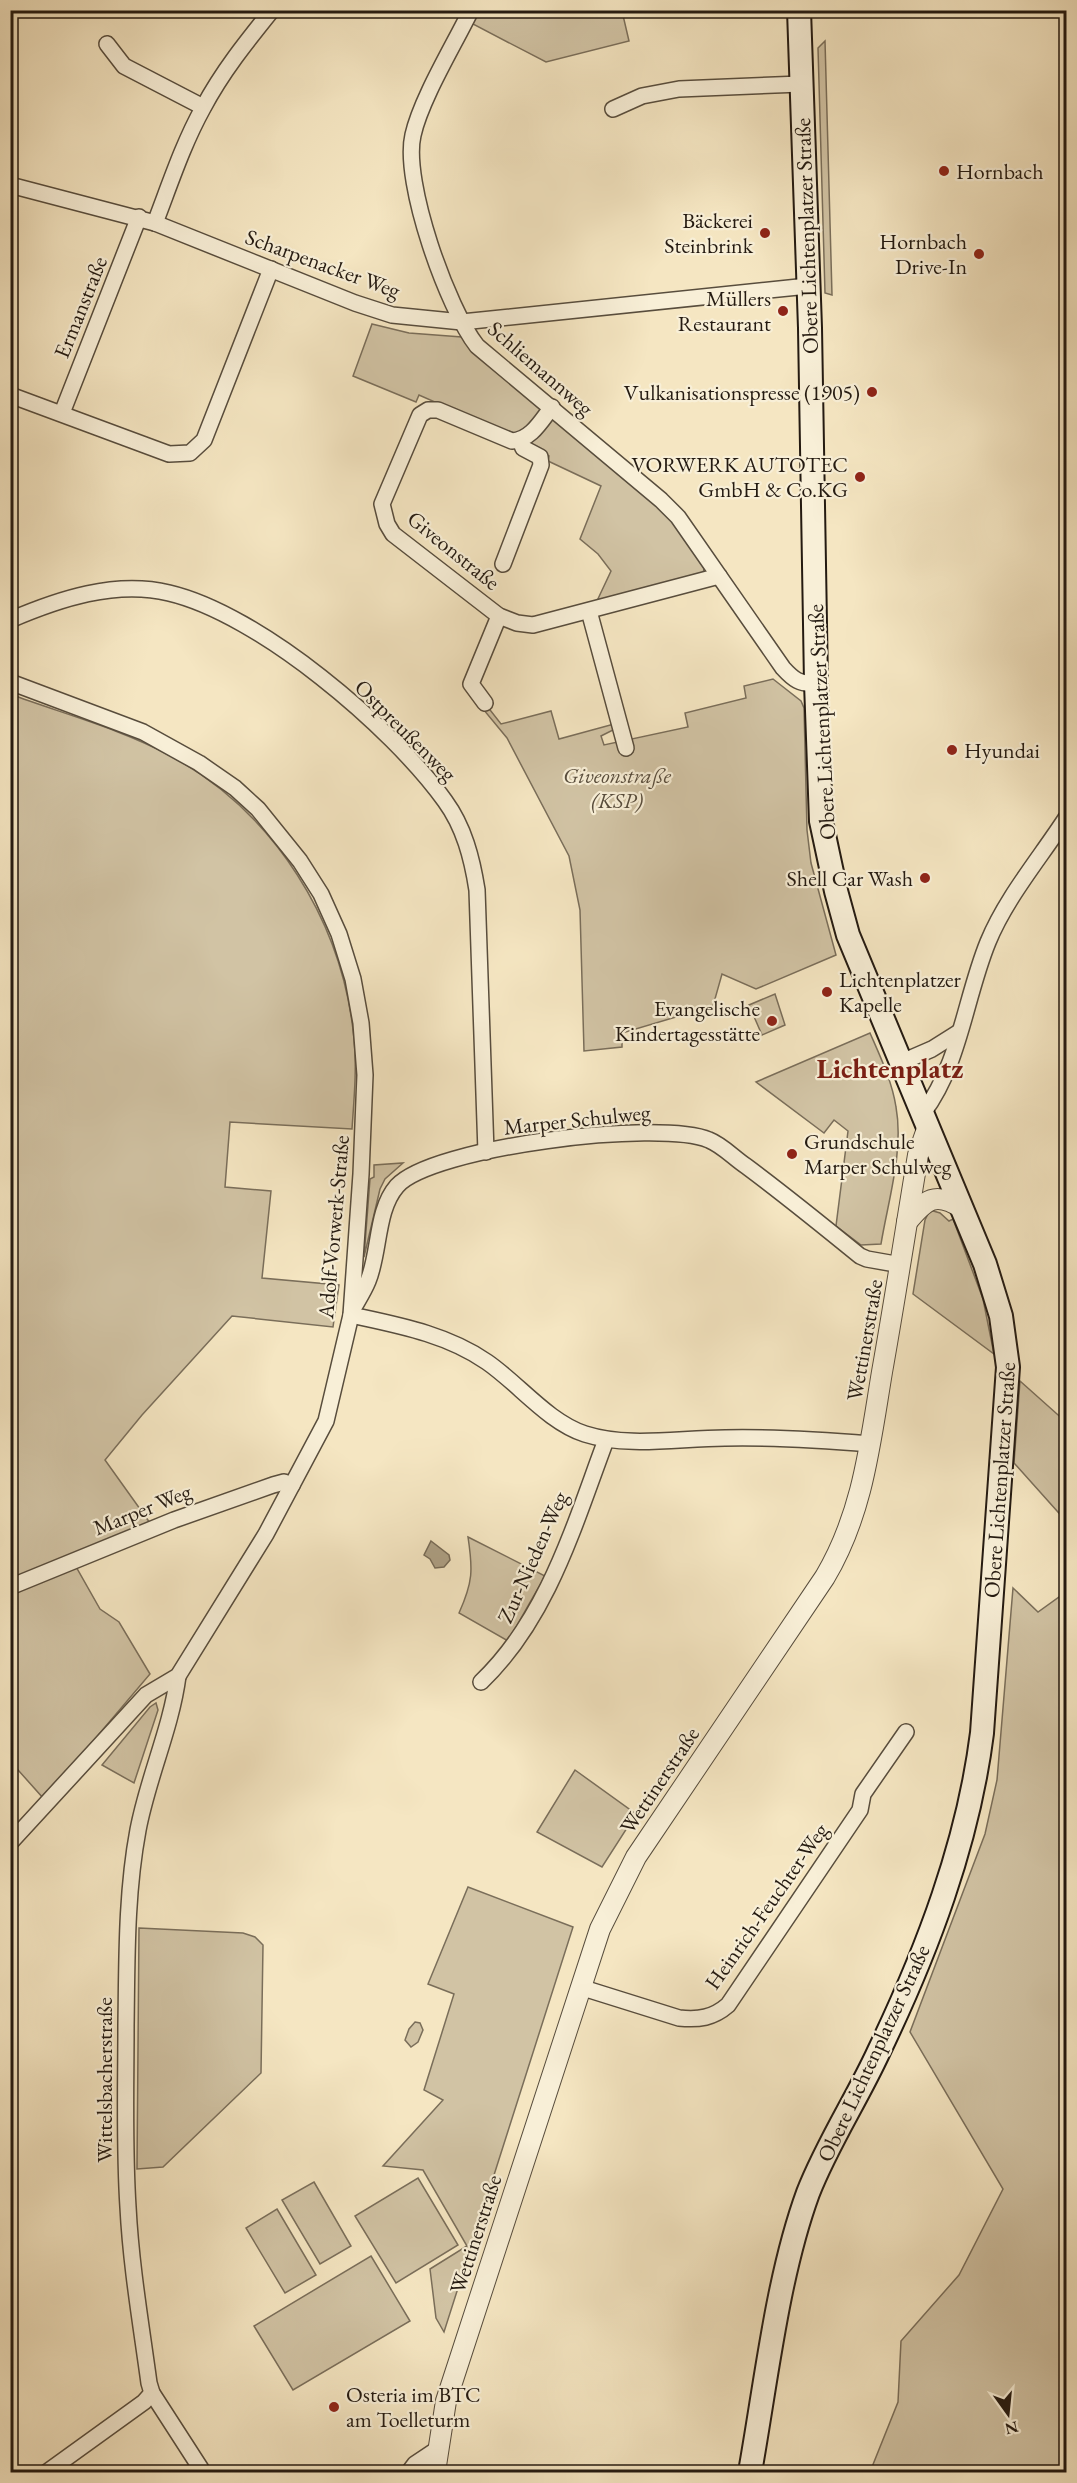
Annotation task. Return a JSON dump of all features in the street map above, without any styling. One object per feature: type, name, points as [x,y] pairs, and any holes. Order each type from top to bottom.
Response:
[{"type":"main road","name":"Obere Lichtenplatzer Straße","points":[[750,2472],[791,2242],[809,2191],[879,2052],[910,1982],[965,1832],[976,1782],[982,1733],[1008,1367],[1001,1316],[985,1264],[848,935],[821,821],[808,286],[798,10]]},
{"type":"street","points":[[155,223],[178,161],[203,107],[235,56],[272,10]]},
{"type":"street","name":"Schliemannweg","points":[[471,10],[421,113],[413,135],[411,152],[420,213],[462,322],[477,346],[552,407],[678,517],[792,679],[805,684],[816,683]]},
{"type":"street","points":[[107,44],[124,66],[203,107]]},
{"type":"street","name":"Obere Lichtenplatzer Straße","points":[[613,109],[642,96],[679,89],[801,84]]},
{"type":"street","name":"Scharpenacker Weg","points":[[10,184],[139,217],[355,303],[392,315],[462,322],[808,286]]},
{"type":"street","name":"Ermanstraße","points":[[62,413],[139,217]]},
{"type":"street","points":[[10,396],[62,413],[169,454],[180,455],[199,448],[271,269]]},
{"type":"street","points":[[520,440],[531,434],[552,407]]},
{"type":"street","name":"Giveonstraße","points":[[503,564],[541,465],[540,457],[523,448],[520,440],[512,441],[438,410],[428,410],[420,415],[382,504],[387,524],[400,541],[499,616],[517,623],[533,625],[719,576]]},
{"type":"street","name":"Ostpreußenweg","points":[[10,620],[73,597],[102,591],[132,589],[169,593],[207,606],[305,665],[364,713],[410,759],[446,802],[462,831],[472,859],[477,890],[486,1152]]},
{"type":"street","points":[[589,611],[624,741],[606,739]]},
{"type":"street","name":"Giveonstraße","points":[[485,703],[471,684],[499,616]]},
{"type":"street","name":"Adolf-Vorwerk-Straße","points":[[10,682],[144,732],[199,763],[236,788],[258,809],[280,834],[321,894],[339,934],[353,979],[361,1023],[364,1064],[362,1152],[351,1315],[326,1421],[266,1534],[178,1676],[146,1695],[10,1843]]},
{"type":"street","points":[[925,1120],[943,1080],[989,938],[1005,909],[1066,818]]},
{"type":"street","points":[[902,1062],[932,1049],[959,1032]]},
{"type":"street","name":"Wettinerstraße","points":[[435,2472],[436,2450],[446,2401],[600,1929],[636,1857],[843,1546],[855,1515],[870,1444],[925,1120]]},
{"type":"street","name":"Marper Schulweg","points":[[351,1315],[369,1281],[388,1199],[397,1186],[408,1177],[486,1152],[570,1137],[642,1131],[675,1133],[709,1140],[786,1195],[860,1256],[901,1265]]},
{"type":"street","points":[[907,1222],[920,1206],[936,1198],[951,1201],[962,1208]]},
{"type":"street","points":[[351,1315],[398,1325],[459,1346],[510,1378],[560,1421],[582,1433],[606,1440],[736,1438],[870,1444]]},
{"type":"street","name":"Zur-Nieden-Weg","points":[[482,1682],[505,1659],[543,1596],[606,1440]]},
{"type":"street","name":"Marper Weg","points":[[10,1587],[174,1520],[273,1485],[284,1482],[292,1485]]},
{"type":"street","name":"Wittelsbacherstraße","points":[[178,1676],[174,1707],[152,1773],[138,1830],[127,1940],[128,2207],[133,2269],[152,2393],[203,2472]]},
{"type":"street","name":"Heinrich-Feuchter-Weg","points":[[580,1987],[679,2018],[700,2019],[718,2013],[728,2005],[860,1810],[863,1794],[906,1732]]},
{"type":"street","points":[[47,2472],[144,2402],[152,2393]]},
{"type":"street","points":[[409,2472],[415,2464],[436,2450]]},
{"type":"green space","points":[[477,11],[622,11],[629,41],[546,62],[471,23]]},
{"type":"green space","points":[[825,41],[832,295],[825,293],[818,48]]},
{"type":"green space","points":[[372,324],[409,333],[462,337],[475,352],[542,409],[526,429],[510,435],[419,395],[416,402],[353,376]]},
{"type":"green space","points":[[551,416],[669,515],[704,568],[703,575],[596,603],[611,571],[598,554],[580,539],[601,486],[548,461],[549,456],[527,445]]},
{"type":"green space","name":"Giveonstraße (KSP)","points":[[773,679],[801,701],[804,708],[807,830],[811,863],[836,955],[756,989],[722,974],[713,1006],[622,1033],[622,1047],[584,1051],[580,910],[569,856],[507,738],[483,709],[487,706],[501,724],[551,711],[559,739],[614,724],[613,730],[601,736],[604,745],[688,727],[685,713],[746,698],[744,686]]},
{"type":"green space","points":[[10,694],[112,730],[171,756],[208,780],[242,808],[272,840],[297,875],[319,913],[335,953],[347,996],[355,1062],[352,1129],[230,1122],[225,1187],[271,1191],[262,1278],[339,1285],[333,1327],[232,1316],[142,1415],[105,1460],[150,1523],[70,1556],[100,1609],[119,1622],[150,1674],[44,1799],[10,1761]]},
{"type":"green space","points":[[775,994],[785,1025],[762,1035],[749,1005]]},
{"type":"green space","points":[[870,1033],[892,1088],[898,1124],[898,1141],[881,1244],[861,1245],[836,1226],[848,1131],[834,1120],[824,1133],[756,1082]]},
{"type":"green space","points":[[403,1163],[385,1179],[380,1189],[364,1257],[370,1179],[374,1177],[374,1165]]},
{"type":"green space","points":[[930,1210],[940,1213],[949,1221],[953,1219],[983,1299],[994,1354],[913,1294],[925,1220]]},
{"type":"green space","points":[[1020,1381],[1066,1422],[1066,1521],[1014,1463]]},
{"type":"green space","points":[[468,1537],[545,1576],[508,1641],[459,1613],[471,1576]]},
{"type":"green space","points":[[1013,1588],[1038,1612],[1066,1592],[1066,2472],[870,2472],[898,2402],[901,2341],[959,2275],[1003,2189],[910,2032],[985,1834],[997,1780]]},
{"type":"green space","points":[[156,1703],[158,1710],[134,1783],[102,1765],[150,1707]]},
{"type":"green space","points":[[575,1770],[636,1814],[602,1867],[537,1832]]},
{"type":"green space","points":[[468,1887],[573,1927],[444,2332],[436,2318],[430,2269],[467,2246],[423,2170],[383,2166],[443,2100],[424,2090],[454,1994],[428,1984]]},
{"type":"green space","points":[[139,1928],[243,1933],[255,1937],[263,1945],[261,2073],[163,2167],[137,2169]]},
{"type":"green space","points":[[415,2022],[420,2023],[423,2030],[418,2042],[411,2047],[405,2040],[409,2029]]},
{"type":"green space","points":[[418,2178],[458,2245],[396,2283],[355,2216]]},
{"type":"green space","points":[[314,2182],[351,2246],[320,2264],[282,2200]]},
{"type":"green space","points":[[277,2209],[316,2275],[285,2293],[246,2228]]},
{"type":"green space","points":[[371,2256],[410,2321],[293,2390],[254,2326]]},
{"type":"shaded area","points":[[431,1541],[449,1555],[450,1560],[444,1567],[435,1568],[430,1559],[424,1555]]},
{"type":"place","name":"Hornbach","points":[[944,171]]},
{"type":"place","name":"Bäckerei Steinbrink","points":[[765,233]]},
{"type":"place","name":"Hornbach Drive-In","points":[[979,254]]},
{"type":"place","name":"Müllers Restaurant","points":[[783,311]]},
{"type":"place","name":"Vulkanisationspresse (1905)","points":[[872,392]]},
{"type":"place","name":"VORWERK AUTOTEC GmbH & Co.KG","points":[[860,477]]},
{"type":"place","name":"Hyundai","points":[[952,750]]},
{"type":"place","name":"Shell Car Wash","points":[[925,878]]},
{"type":"place","name":"Lichtenplatzer Kapelle","points":[[827,992]]},
{"type":"place","name":"Evangelische Kindertagesstätte","points":[[772,1021]]},
{"type":"place","name":"Grundschule Marper Schulweg","points":[[792,1154]]},
{"type":"place","name":"Osteria im BTC am Toelleturm","points":[[334,2407]]},
{"type":"district","name":"Lichtenplatz","points":[[890,1068]]}]
